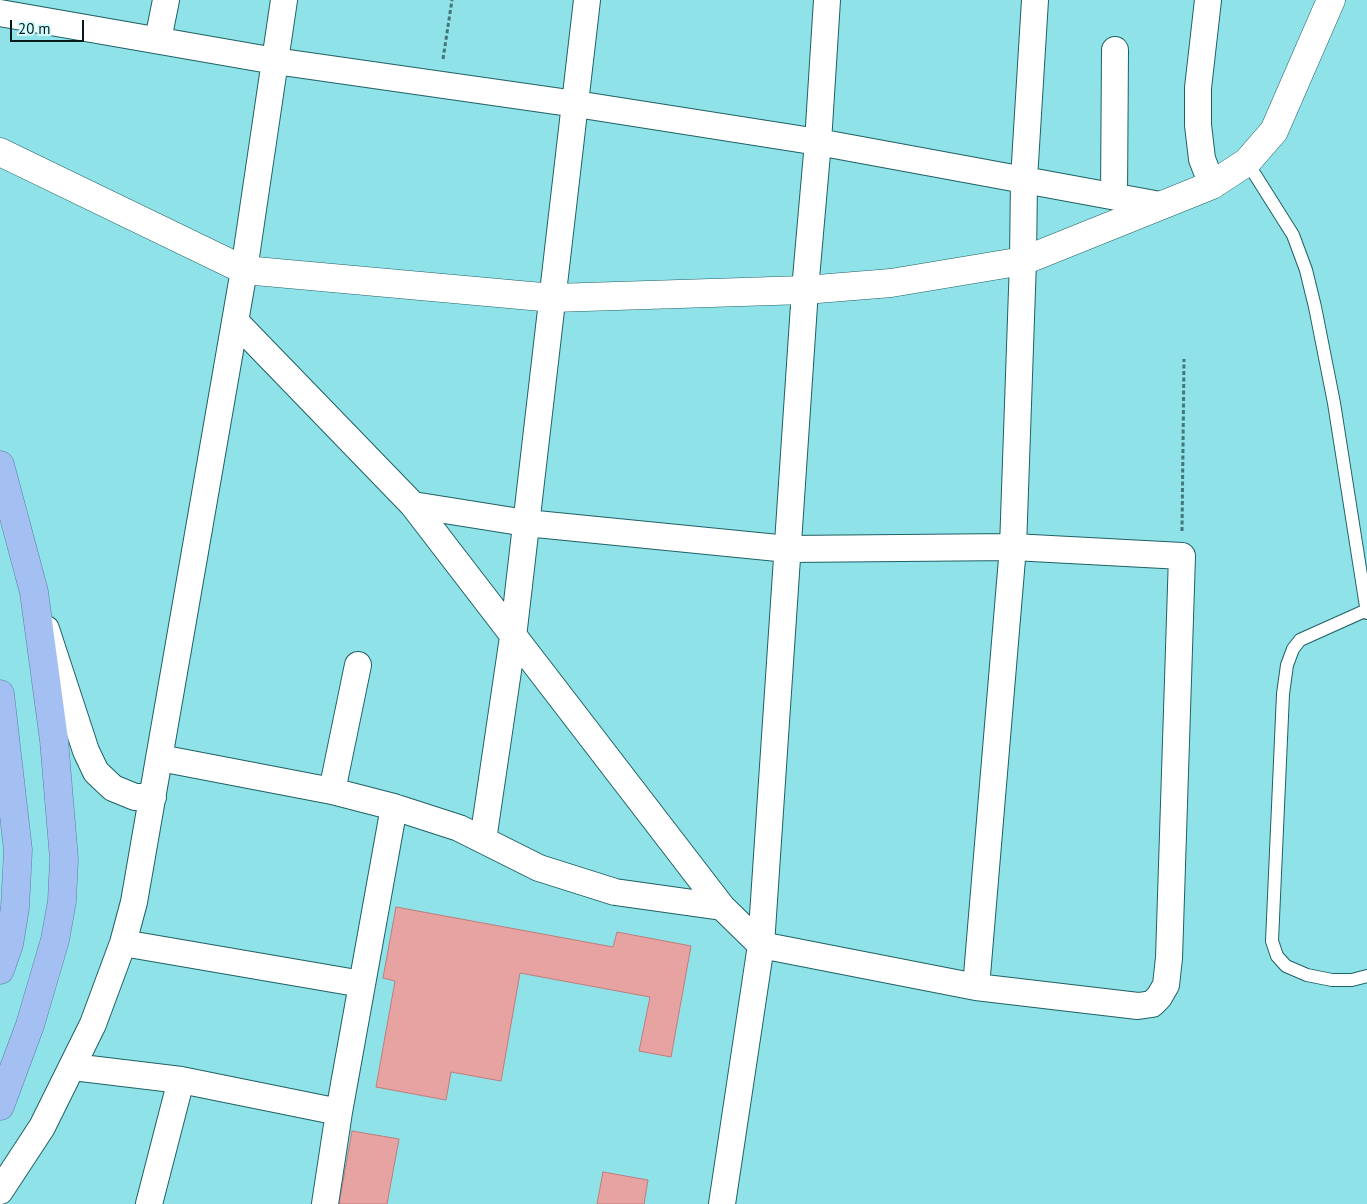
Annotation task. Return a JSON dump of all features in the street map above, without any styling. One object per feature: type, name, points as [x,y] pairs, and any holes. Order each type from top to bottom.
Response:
[{"type":"highway","points":[[0,464],[34,592],[54,740],[64,859],[62,901],[55,940],[45,977],[0,1106]]},
{"type":"highway","points":[[0,694],[18,850],[15,908],[9,944],[0,970]]},
{"type":"street","points":[[158,40],[166,0]]},
{"type":"street","points":[[0,1191],[42,1128],[93,1024],[122,943],[144,851],[244,270],[284,0]]},
{"type":"street","points":[[483,840],[513,637],[587,0]]},
{"type":"street","points":[[722,1204],[761,946],[804,290],[818,142],[827,0]]},
{"type":"street","points":[[976,986],[1013,547],[1024,179],[1035,0]]},
{"type":"street","points":[[1208,0],[1198,88],[1198,125],[1202,159],[1212,185]]},
{"type":"street","points":[[0,152],[244,270],[553,298],[804,290],[891,283],[1023,262],[1212,185],[1247,162],[1274,131],[1331,0]]},
{"type":"street","points":[[0,13],[275,61],[576,104],[818,142],[1160,205]]},
{"type":"street","points":[[1114,50],[1114,196]]},
{"type":"street","points":[[235,321],[413,505],[722,907],[761,946],[976,986],[1138,1006],[1152,1004],[1159,997],[1166,985],[1169,958],[1182,556],[1013,547],[788,549],[526,523],[413,505]]},
{"type":"street","points":[[34,592],[86,751],[96,772],[113,788],[135,797],[153,797]]},
{"type":"street","points":[[332,792],[358,665]]},
{"type":"street","points":[[160,758],[332,792],[394,807],[452,825],[539,868],[575,881],[615,892],[722,907]]},
{"type":"street","points":[[325,1204],[339,1112],[394,807]]},
{"type":"street","points":[[122,943],[362,984]]},
{"type":"street","points":[[73,1067],[181,1080],[339,1112]]},
{"type":"street","points":[[149,1204],[181,1080]]},
{"type":"lane","points":[[1247,162],[1293,235],[1306,270],[1334,403],[1367,612],[1300,640],[1293,649],[1287,665],[1283,694],[1272,941],[1277,956],[1286,966],[1308,975],[1332,980],[1352,980],[1367,976]]},
{"type":"path","points":[[439,85],[452,0]]},
{"type":"path","points":[[1182,556],[1184,359]]},
{"type":"building","points":[[396,907],[613,947],[617,932],[691,946],[671,1057],[639,1051],[650,997],[520,973],[501,1081],[451,1072],[446,1100],[376,1087],[395,981],[383,978]]},
{"type":"building","points":[[352,1131],[399,1139],[387,1204],[339,1204]]},
{"type":"building","points":[[603,1172],[648,1180],[644,1204],[597,1204]]}]
